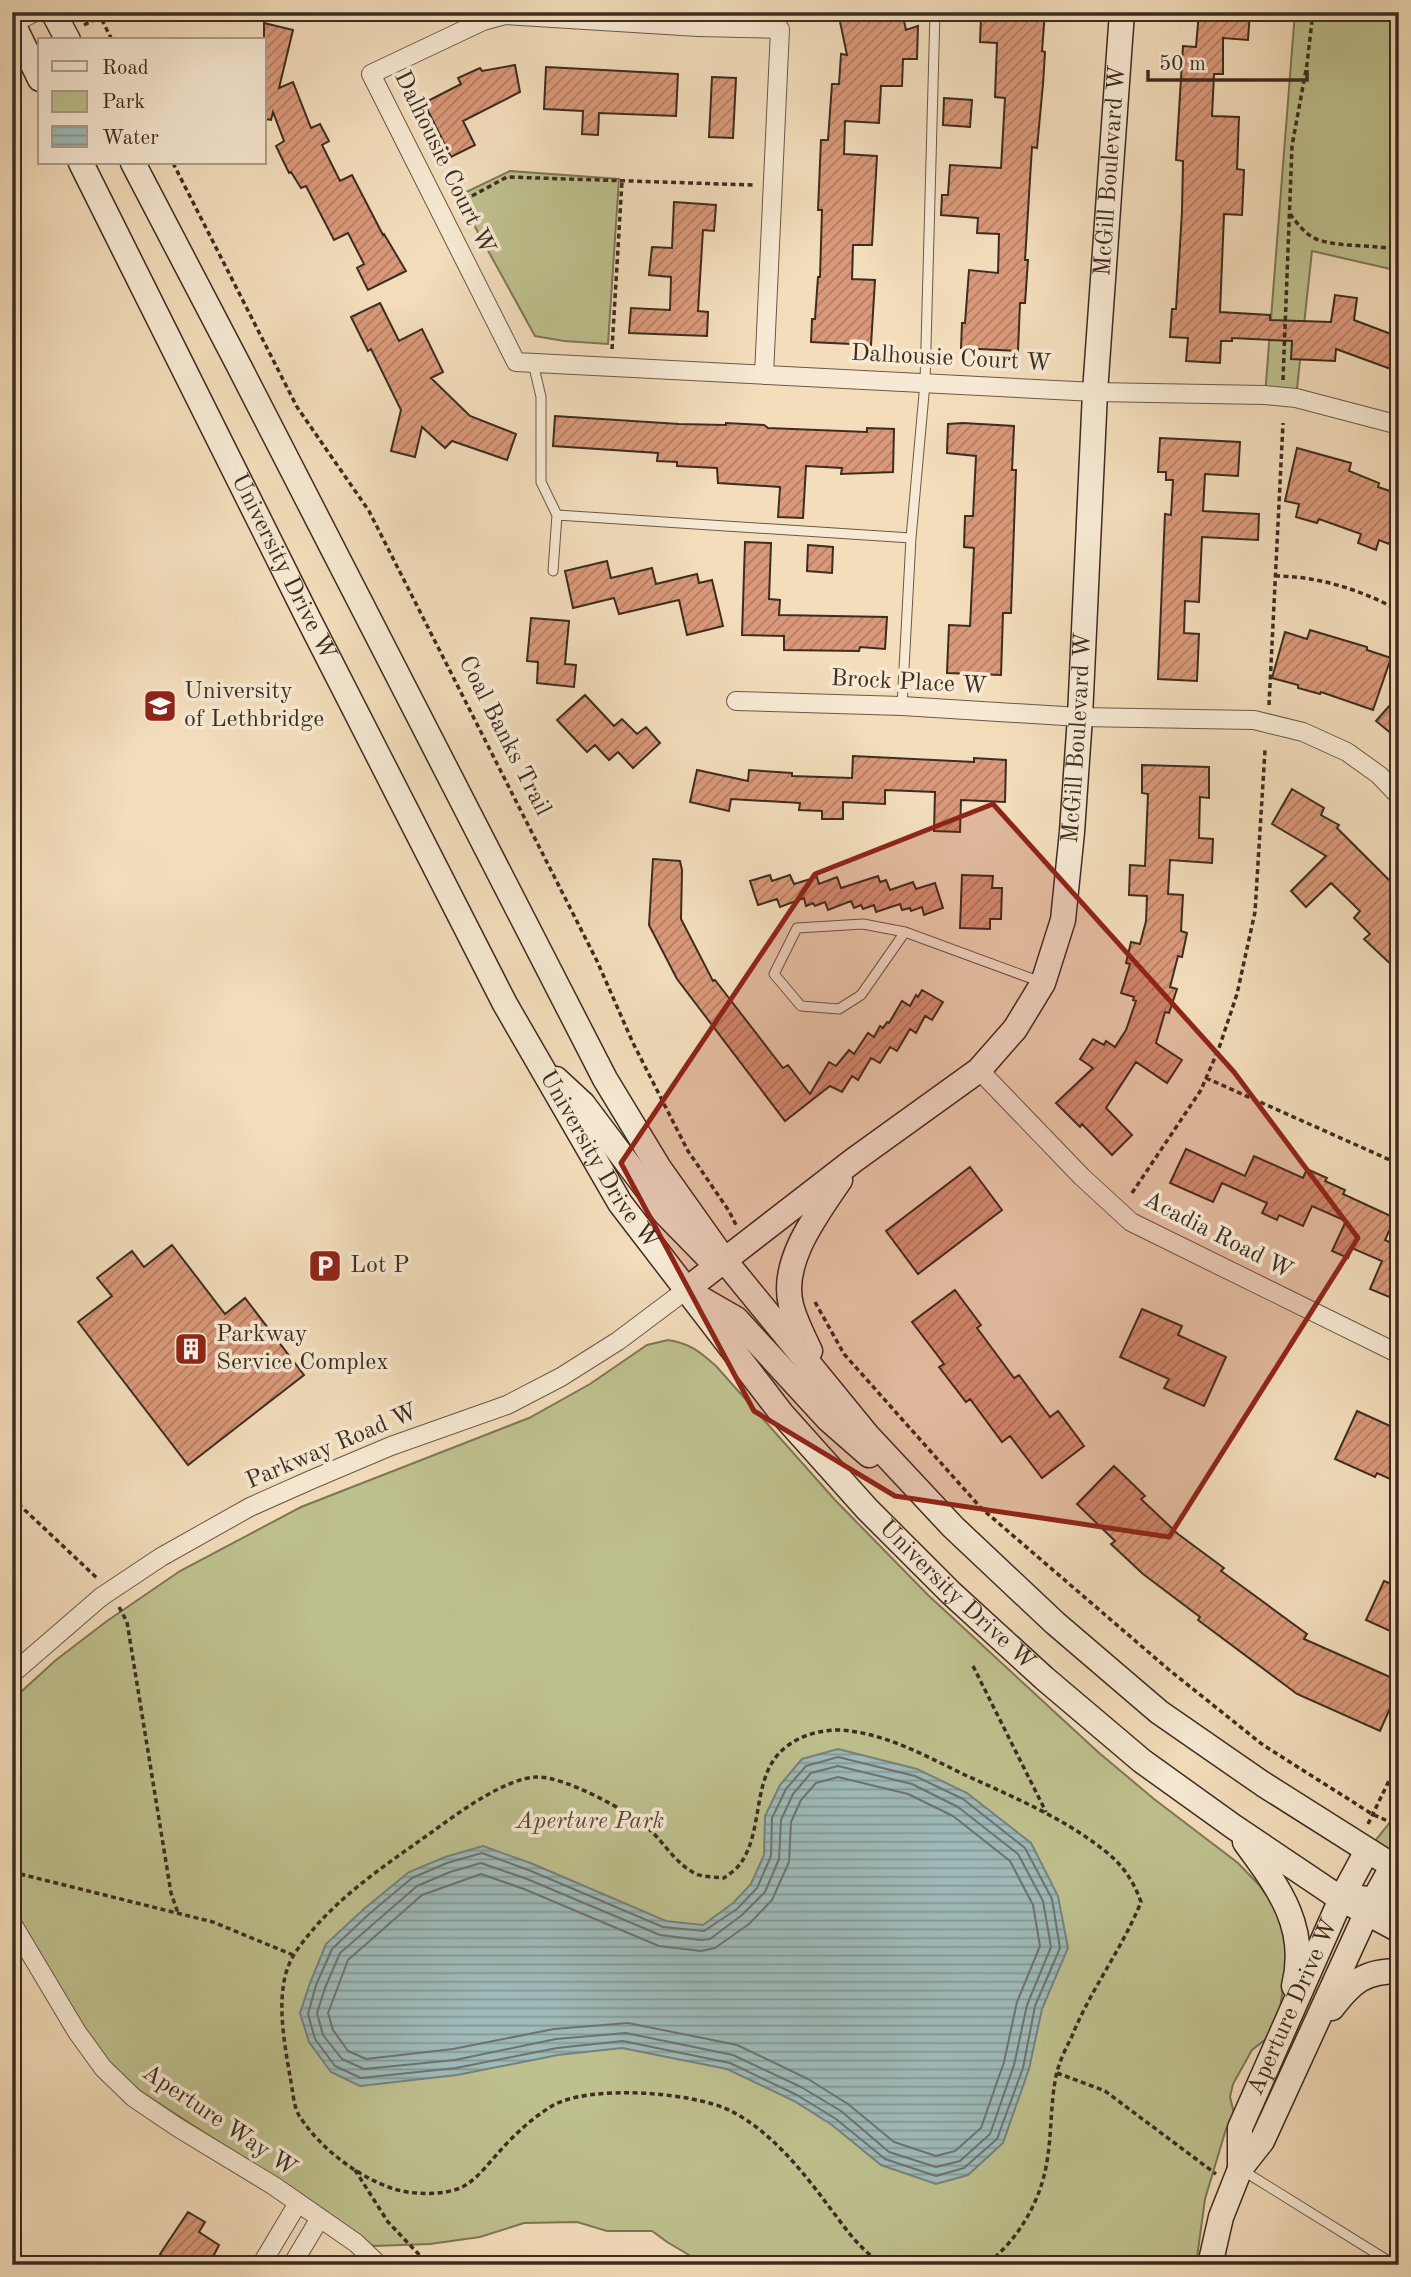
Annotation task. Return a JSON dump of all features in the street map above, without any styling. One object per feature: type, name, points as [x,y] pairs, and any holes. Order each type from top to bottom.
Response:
[{"type":"main road","points":[[53,12],[67,38]]},
{"type":"main road","name":"McGill Boulevard W","points":[[686,1290],[854,1160],[979,1070],[1015,1029],[1043,982],[1063,920],[1080,717],[1095,392],[1122,12]]},
{"type":"main road","points":[[12,23],[38,75]]},
{"type":"main road","name":"University Drive W","points":[[82,164],[308,618],[505,1004],[620,1203],[782,1414],[867,1509],[951,1592],[1044,1678],[1142,1761],[1341,1899],[1380,1904],[1399,1930]]},
{"type":"main road","name":"University Drive W","points":[[133,164],[605,1079],[659,1168],[725,1261],[868,1436],[953,1527],[1055,1623],[1159,1712],[1396,1868]]},
{"type":"main road","points":[[539,1064],[583,1104],[665,1213],[706,1256],[725,1261]]},
{"type":"main road","points":[[828,1386],[797,1323],[790,1302],[790,1285],[796,1255],[808,1227],[854,1160]]},
{"type":"main road","points":[[686,1290],[736,1320],[829,1420],[953,1527]]},
{"type":"main road","points":[[1234,1827],[1277,1885],[1290,1913],[1297,1939],[1298,1969],[1284,2028]]},
{"type":"main road","name":"Aperture Drive W","points":[[1240,2169],[1240,2129],[1341,1899],[1367,1851]]},
{"type":"main road","name":"Aperture Drive W","points":[[1210,2265],[1221,2217],[1240,2169],[1262,2141],[1312,2033],[1396,1868]]},
{"type":"main road","points":[[1312,2033],[1349,1986],[1367,1975],[1399,1970]]},
{"type":"street","points":[[12,23],[35,12]]},
{"type":"street","name":"Dalhousie Court W","points":[[764,375],[780,29],[698,27],[505,15],[483,21],[371,74],[516,362],[764,375],[925,383],[1095,392],[1190,392],[1296,398],[1399,425]]},
{"type":"street","name":"Brock Place W","points":[[736,701],[902,706],[1080,717],[1254,720],[1303,732],[1347,752],[1379,775],[1399,796]]},
{"type":"street","name":"Acadia Road W","points":[[979,1070],[1082,1177],[1131,1222],[1399,1354]]},
{"type":"street","name":"Parkway Road W","points":[[12,1674],[109,1592],[161,1557],[250,1507],[391,1446],[507,1405],[561,1377],[618,1341],[686,1290]]},
{"type":"street","name":"Aperture Way W","points":[[12,1923],[77,2032],[103,2068],[145,2106],[298,2203],[356,2244],[379,2265]]},
{"type":"street","points":[[261,2265],[298,2203]]},
{"type":"street","points":[[292,2265],[320,2218]]},
{"type":"lane","points":[[902,706],[911,538],[925,383],[935,12]]},
{"type":"lane","points":[[533,363],[541,397],[541,482],[557,515],[553,570]]},
{"type":"lane","points":[[557,515],[911,538]]},
{"type":"lane","points":[[905,932],[861,995],[839,1009],[801,1006],[774,974],[797,928],[863,923],[905,932],[1043,982]]},
{"type":"lane","points":[[1240,2169],[1395,2265]]},
{"type":"path","points":[[97,12],[111,38]]},
{"type":"path","points":[[1283,385],[1292,146],[1307,64],[1313,12]]},
{"type":"path","name":"Coal Banks Trail","points":[[174,164],[297,407],[369,511],[592,949],[633,1043],[688,1151],[729,1211],[746,1244]]},
{"type":"path","points":[[457,204],[507,177],[755,185]]},
{"type":"path","points":[[612,349],[622,181]]},
{"type":"path","points":[[1290,213],[1308,234],[1319,240],[1399,250]]},
{"type":"path","points":[[1268,710],[1283,423]]},
{"type":"path","points":[[1275,576],[1297,576],[1345,588],[1399,611]]},
{"type":"path","points":[[1132,1193],[1201,1090],[1219,1048],[1237,994],[1255,912],[1265,750]]},
{"type":"path","points":[[1206,1078],[1399,1164]]},
{"type":"path","points":[[790,1285],[807,1292],[845,1354],[981,1508],[1157,1660],[1263,1745],[1372,1814],[1399,1826]]},
{"type":"path","points":[[12,1498],[92,1572],[109,1592],[127,1622],[171,1893],[178,1913]]},
{"type":"path","points":[[973,1666],[1046,1812]]},
{"type":"path","points":[[884,2265],[868,2255],[808,2178],[762,2131],[732,2111],[703,2101],[654,2094],[597,2093],[555,2104],[525,2126],[480,2173],[462,2187],[432,2193],[396,2189],[355,2169],[320,2143],[298,2114],[282,2026],[284,1987],[293,1955],[359,1885],[459,1812],[498,1788],[537,1777],[569,1783],[649,1828],[673,1858],[698,1875],[724,1878],[739,1866],[750,1845],[761,1791],[770,1765],[789,1744],[814,1732],[849,1730],[891,1740],[1046,1812],[1106,1852],[1133,1879],[1141,1902],[1132,1925],[1089,2000],[1057,2073],[1046,2166],[1035,2203],[1015,2234],[985,2265]]},
{"type":"path","points":[[1372,1814],[1399,1760]]},
{"type":"path","points":[[12,1872],[213,1922],[293,1955]]},
{"type":"path","points":[[1057,2073],[1105,2091],[1213,2174],[1240,2169]]},
{"type":"path","points":[[355,2169],[388,2222],[429,2265]]},
{"type":"highlighted area","points":[[993,804],[1234,1072],[1358,1238],[1169,1537],[895,1496],[754,1411],[621,1163],[815,874]]},
{"type":"green space","points":[[1295,12],[1399,12],[1399,271],[1312,251],[1296,398],[1265,395]]},
{"type":"green space","points":[[510,171],[619,179],[608,344],[535,336],[458,196]]},
{"type":"green space","name":"Aperture Park","points":[[668,1340],[694,1349],[716,1366],[835,1500],[928,1595],[1098,1752],[1238,1863],[1278,1911],[1288,1956],[1280,2008],[1266,2039],[1252,2050],[1233,2084],[1230,2097],[1234,2113],[1226,2129],[1205,2199],[1196,2265],[706,2265],[652,2231],[607,2231],[577,2222],[524,2223],[480,2237],[430,2244],[373,2246],[323,2209],[129,2084],[90,2043],[12,1912],[12,1700],[56,1660],[180,1571],[301,1507],[529,1418],[590,1384],[647,1345]]},
{"type":"green space","points":[[1399,1811],[1399,1870],[1367,1851]]},
{"type":"water","points":[[838,1749],[917,1769],[967,1793],[1031,1843],[1058,1896],[1068,1948],[1042,2009],[1029,2069],[1003,2143],[968,2175],[936,2184],[881,2165],[832,2125],[794,2101],[727,2069],[622,2048],[558,2055],[457,2075],[360,2086],[331,2072],[309,2042],[300,2013],[326,1944],[409,1872],[445,1857],[483,1846],[533,1864],[666,1921],[703,1925],[733,1903],[751,1884],[764,1855],[765,1816],[780,1785],[802,1759]]},
{"type":"building","points":[[838,12],[865,12],[867,20],[902,12],[906,30],[918,26],[917,59],[903,59],[902,86],[881,86],[879,123],[845,121],[844,154],[877,156],[872,245],[853,245],[852,279],[875,280],[871,345],[811,342],[812,319],[815,319],[820,277],[822,210],[818,210],[821,140],[828,140],[832,84],[839,84],[841,54],[847,55]]},
{"type":"building","points":[[989,12],[1045,12],[1043,84],[1037,148],[1032,147],[1025,260],[1028,260],[1025,303],[1020,303],[1018,351],[961,348],[969,270],[998,273],[999,234],[977,233],[978,218],[941,215],[942,195],[948,195],[950,165],[1001,168],[1005,98],[995,97],[997,43],[980,42],[981,17],[989,17]]},
{"type":"building","points":[[1199,12],[1250,12],[1248,40],[1223,38],[1223,74],[1214,74],[1212,116],[1239,117],[1237,169],[1244,170],[1242,215],[1224,214],[1220,312],[1270,315],[1270,320],[1331,322],[1335,295],[1357,298],[1354,320],[1399,337],[1399,372],[1336,349],[1335,361],[1291,359],[1292,341],[1232,338],[1232,341],[1221,341],[1220,363],[1186,361],[1188,338],[1170,337],[1172,309],[1176,309],[1182,212],[1183,161],[1176,160],[1183,46],[1196,47]]},
{"type":"building","points":[[264,23],[293,30],[279,88],[293,82],[311,128],[320,124],[329,141],[322,145],[340,181],[352,175],[383,235],[406,271],[368,290],[357,268],[364,264],[348,233],[334,240],[306,186],[301,188],[291,172],[289,173],[276,146],[284,141],[273,112],[271,120],[266,119]]},
{"type":"building","points":[[515,65],[520,92],[463,121],[475,145],[451,157],[424,103],[461,84],[458,78],[480,68],[482,71]]},
{"type":"building","points":[[546,67],[678,74],[676,116],[599,113],[598,135],[582,134],[583,111],[544,109]]},
{"type":"building","points":[[712,77],[736,78],[733,138],[709,137]]},
{"type":"building","points":[[944,98],[972,100],[970,127],[943,125]]},
{"type":"building","points":[[674,202],[716,205],[714,231],[703,230],[698,311],[708,312],[707,336],[629,333],[631,308],[670,310],[671,277],[649,275],[652,247],[672,248]]},
{"type":"building","points":[[380,303],[399,341],[422,329],[443,372],[431,378],[470,416],[516,434],[507,460],[452,441],[445,448],[422,427],[415,457],[391,451],[401,410],[371,349],[368,351],[351,317]]},
{"type":"building","points":[[555,416],[867,432],[867,428],[894,429],[893,472],[841,474],[842,468],[806,466],[803,518],[778,517],[780,487],[718,483],[717,468],[677,466],[677,462],[657,461],[658,453],[553,446]]},
{"type":"building","points":[[948,424],[1014,426],[1012,470],[1016,470],[1011,613],[1003,613],[1001,675],[947,673],[949,625],[970,626],[974,548],[964,547],[965,516],[973,516],[976,456],[947,453]]},
{"type":"building","points":[[1160,438],[1240,442],[1238,476],[1205,474],[1203,511],[1259,514],[1258,540],[1202,537],[1199,602],[1185,601],[1184,633],[1199,634],[1197,681],[1158,679],[1165,514],[1171,515],[1173,480],[1166,480],[1166,472],[1158,472]]},
{"type":"building","points":[[1297,448],[1351,463],[1349,471],[1379,483],[1378,487],[1399,494],[1399,516],[1389,544],[1379,540],[1376,550],[1358,543],[1361,534],[1319,519],[1317,523],[1296,517],[1299,504],[1285,501]]},
{"type":"building","points":[[745,542],[771,543],[769,599],[780,600],[779,615],[887,617],[885,649],[860,647],[859,651],[784,650],[784,636],[742,635]]},
{"type":"building","points":[[808,545],[833,547],[832,573],[807,571]]},
{"type":"building","points":[[607,561],[611,578],[652,568],[656,584],[697,574],[699,583],[712,580],[723,626],[687,635],[679,600],[619,614],[614,598],[573,608],[565,571]]},
{"type":"building","points":[[531,618],[569,621],[565,664],[576,665],[574,687],[537,683],[538,662],[527,661]]},
{"type":"building","points":[[1310,630],[1367,647],[1367,650],[1391,658],[1373,710],[1272,678],[1285,632],[1307,639]]},
{"type":"building","points":[[585,695],[614,726],[622,719],[637,734],[646,727],[660,743],[633,768],[618,752],[609,760],[595,745],[587,752],[557,720]]},
{"type":"building","points":[[1399,695],[1399,740],[1376,721]]},
{"type":"building","points":[[853,756],[974,762],[974,758],[1006,760],[1005,802],[961,800],[960,832],[934,831],[935,792],[885,790],[885,804],[843,802],[843,819],[822,819],[822,811],[799,810],[800,803],[731,799],[729,811],[690,802],[697,770],[748,781],[749,770],[792,773],[792,776],[852,778]]},
{"type":"building","points":[[1142,765],[1209,767],[1209,798],[1200,797],[1199,838],[1213,839],[1212,863],[1170,860],[1168,894],[1183,895],[1181,931],[1187,933],[1182,957],[1178,956],[1170,987],[1177,989],[1169,1013],[1165,1012],[1156,1043],[1182,1060],[1167,1083],[1136,1062],[1106,1108],[1132,1135],[1112,1155],[1082,1124],[1080,1127],[1056,1103],[1093,1068],[1080,1059],[1093,1039],[1104,1045],[1106,1041],[1115,1047],[1126,1030],[1136,1001],[1133,1000],[1134,997],[1121,993],[1130,964],[1126,963],[1131,942],[1140,944],[1146,921],[1147,896],[1129,895],[1130,865],[1145,866],[1148,794],[1142,793]]},
{"type":"building","points":[[1292,789],[1324,808],[1321,815],[1339,825],[1337,828],[1399,890],[1399,972],[1364,939],[1370,934],[1354,918],[1360,911],[1331,883],[1306,907],[1291,891],[1326,856],[1272,824]]},
{"type":"building","points":[[653,859],[680,861],[681,919],[713,981],[715,980],[783,1068],[788,1065],[810,1094],[829,1062],[836,1066],[849,1050],[854,1054],[868,1033],[874,1037],[880,1026],[883,1028],[889,1023],[902,1001],[910,1006],[922,990],[943,1002],[932,1020],[925,1016],[916,1033],[910,1029],[897,1051],[890,1047],[880,1063],[871,1058],[858,1080],[852,1076],[842,1092],[830,1086],[785,1121],[677,979],[649,925]]},
{"type":"building","points":[[770,875],[772,881],[790,875],[794,884],[817,877],[819,884],[837,877],[841,888],[878,876],[880,882],[886,880],[890,890],[913,882],[916,889],[935,883],[943,908],[924,915],[922,907],[911,911],[910,908],[902,910],[900,904],[876,912],[874,905],[863,909],[861,905],[854,908],[851,901],[828,910],[825,902],[806,906],[804,898],[780,907],[777,899],[758,905],[750,881]]},
{"type":"building","points":[[962,875],[993,876],[992,888],[1002,888],[1001,919],[990,919],[990,929],[960,928]]},
{"type":"building","points":[[1186,1149],[1245,1176],[1254,1156],[1303,1178],[1307,1169],[1345,1190],[1343,1194],[1395,1218],[1385,1240],[1391,1243],[1399,1225],[1399,1301],[1370,1289],[1382,1261],[1352,1248],[1348,1258],[1332,1251],[1346,1221],[1312,1206],[1303,1226],[1279,1215],[1277,1220],[1262,1213],[1267,1203],[1222,1183],[1213,1202],[1170,1183]]},
{"type":"building","points":[[970,1167],[1002,1210],[918,1274],[886,1231]]},
{"type":"building","name":"Parkway Service Complex","points":[[172,1245],[225,1314],[245,1298],[304,1375],[188,1465],[78,1322],[112,1296],[97,1278],[132,1251],[144,1267]]},
{"type":"building","points":[[955,1290],[981,1325],[977,1328],[1014,1378],[1019,1375],[1050,1417],[1058,1411],[1084,1446],[1042,1478],[1010,1436],[1002,1442],[970,1399],[966,1402],[939,1367],[944,1364],[912,1322]]},
{"type":"building","points":[[1142,1309],[1182,1326],[1178,1335],[1226,1357],[1204,1406],[1164,1388],[1169,1379],[1120,1357]]},
{"type":"building","points":[[1357,1411],[1399,1430],[1399,1483],[1377,1473],[1375,1477],[1335,1459]]},
{"type":"building","points":[[1114,1466],[1145,1496],[1141,1499],[1178,1534],[1224,1568],[1221,1571],[1307,1634],[1304,1639],[1399,1681],[1399,1688],[1380,1731],[1297,1694],[1198,1620],[1200,1617],[1143,1574],[1111,1544],[1115,1541],[1077,1504]]},
{"type":"building","points":[[1384,1581],[1399,1587],[1399,1635],[1366,1620]]},
{"type":"building","points":[[188,2212],[205,2222],[199,2232],[219,2245],[215,2253],[208,2265],[159,2265],[163,2257],[160,2254]]},
{"type":"place","name":"University of Lethbridge","points":[[160,706]]},
{"type":"place","name":"Lot P","points":[[325,1266]]},
{"type":"place","name":"Parkway Service Complex","points":[[191,1349]]}]
